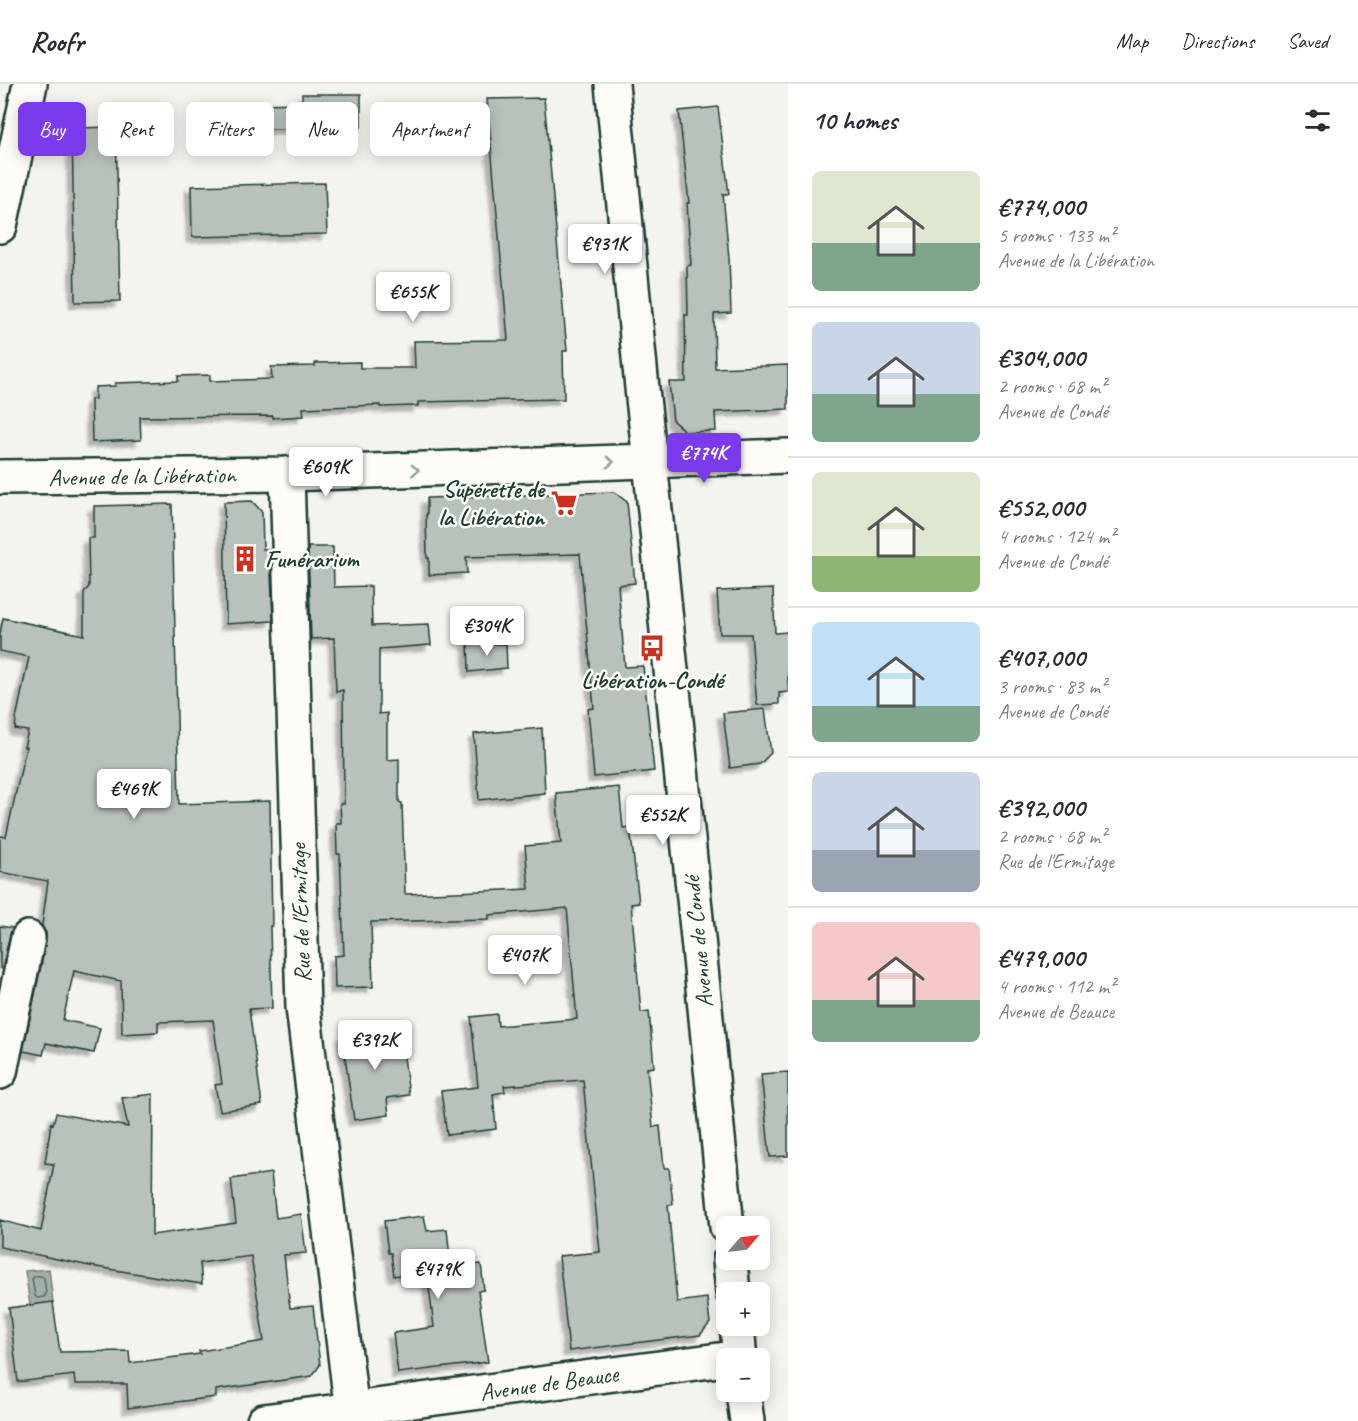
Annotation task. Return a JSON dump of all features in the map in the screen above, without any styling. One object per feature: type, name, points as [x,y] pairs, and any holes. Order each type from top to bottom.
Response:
[{"type":"street","points":[[0,226],[30,84]]},
{"type":"street","name":"Avenue de Condé","points":[[612,84],[726,1216]]},
{"type":"street","name":"Avenue de la Libération","points":[[0,477],[287,474],[788,456]]},
{"type":"street","name":"Rue de l'Ermitage","points":[[287,474],[303,1007],[352,1415]]},
{"type":"street","points":[[1,1059],[28,938]]},
{"type":"street","name":"Avenue de Beauce","points":[[264,1421],[352,1415],[716,1355]]},
{"type":"street","points":[[744,1402],[747,1421]]},
{"type":"water","points":[[49,1269],[53,1302],[30,1305],[25,1271]]},
{"type":"building","points":[[302,94],[361,94],[361,127],[358,127],[358,102],[302,102]]},
{"type":"building","points":[[544,98],[567,351],[563,351],[564,399],[418,402],[418,406],[303,408],[304,416],[273,418],[273,416],[140,417],[141,440],[92,442],[91,399],[95,399],[95,387],[115,386],[115,383],[178,381],[178,376],[210,375],[210,381],[272,379],[271,367],[315,366],[315,363],[360,362],[360,368],[415,368],[414,341],[508,340],[490,133],[490,102],[487,102],[487,99]]},
{"type":"building","points":[[286,103],[286,129],[274,129],[274,104]]},
{"type":"building","points":[[718,107],[729,194],[723,194],[731,313],[714,314],[715,368],[788,365],[788,409],[715,412],[716,431],[686,432],[673,421],[669,382],[686,382],[687,266],[691,265],[687,203],[689,203],[679,111]]},
{"type":"building","points":[[98,127],[98,156],[117,156],[120,301],[75,302],[72,156],[86,156],[86,128]]},
{"type":"building","points":[[325,183],[327,234],[192,237],[191,186]]},
{"type":"building","points":[[614,492],[627,502],[635,583],[618,585],[625,667],[643,666],[654,771],[594,777],[588,709],[594,708],[580,554],[466,557],[467,573],[429,575],[427,498]]},
{"type":"building","points":[[252,501],[262,512],[263,549],[270,549],[273,621],[226,624],[224,502]]},
{"type":"building","points":[[172,504],[179,804],[270,801],[272,1008],[249,1009],[262,1105],[220,1111],[215,1085],[222,1084],[213,1020],[158,1022],[158,1032],[122,1034],[121,981],[74,971],[63,1020],[100,1028],[94,1053],[46,1043],[43,1055],[23,1051],[46,942],[46,933],[42,926],[48,881],[0,872],[0,836],[6,837],[26,747],[24,747],[28,731],[15,729],[29,657],[0,651],[3,618],[84,635],[84,592],[89,587],[88,538],[94,538],[94,506]]},
{"type":"building","points":[[308,547],[333,547],[334,587],[371,586],[372,626],[429,624],[431,645],[379,649],[379,714],[387,713],[387,760],[399,759],[399,802],[402,803],[405,894],[529,889],[525,846],[561,843],[556,793],[619,787],[623,828],[630,827],[639,903],[631,904],[641,1012],[649,1011],[654,1067],[647,1068],[653,1127],[660,1126],[664,1168],[669,1168],[673,1204],[668,1205],[677,1302],[707,1298],[710,1323],[700,1335],[569,1351],[559,1256],[600,1252],[583,1080],[504,1086],[505,1092],[493,1094],[496,1129],[447,1135],[441,1091],[478,1087],[471,1017],[497,1014],[498,1026],[577,1019],[567,908],[489,915],[489,919],[371,922],[373,987],[335,988],[334,956],[344,955],[340,854],[337,854],[336,823],[341,823],[340,804],[344,804],[343,690],[336,692],[334,638],[311,639]]},
{"type":"building","points":[[773,589],[775,633],[788,632],[788,692],[779,693],[779,704],[757,705],[751,634],[720,634],[717,591]]},
{"type":"building","points":[[468,643],[506,644],[507,668],[469,672]]},
{"type":"building","points":[[765,709],[771,753],[760,764],[730,768],[723,713]]},
{"type":"building","points":[[542,728],[545,793],[479,800],[474,734]]},
{"type":"building","points":[[0,926],[13,928],[2,969],[0,968]]},
{"type":"building","points":[[400,1027],[409,1095],[387,1098],[389,1115],[354,1120],[342,1035]]},
{"type":"building","points":[[788,1072],[788,1156],[770,1157],[761,1074]]},
{"type":"building","points":[[153,1094],[152,1235],[236,1223],[231,1179],[271,1173],[276,1218],[301,1214],[306,1253],[284,1255],[290,1308],[313,1306],[320,1365],[312,1376],[216,1390],[216,1397],[128,1408],[127,1384],[75,1384],[74,1375],[18,1382],[9,1308],[53,1302],[60,1352],[129,1351],[130,1363],[200,1354],[199,1351],[264,1341],[251,1256],[200,1263],[202,1284],[90,1266],[0,1247],[0,1220],[41,1231],[54,1164],[45,1163],[51,1123],[53,1124],[56,1113],[128,1127],[122,1098]]},
{"type":"building","points":[[424,1216],[427,1231],[447,1229],[451,1268],[481,1264],[484,1290],[478,1291],[488,1362],[398,1373],[393,1333],[434,1327],[427,1271],[394,1276],[384,1221]]},
{"type":"place","name":"Supérette de la Libération","points":[[564,503]]},
{"type":"place","name":"Funérarium","points":[[245,559]]},
{"type":"place","name":"Libération-Condé","points":[[652,648]]}]
